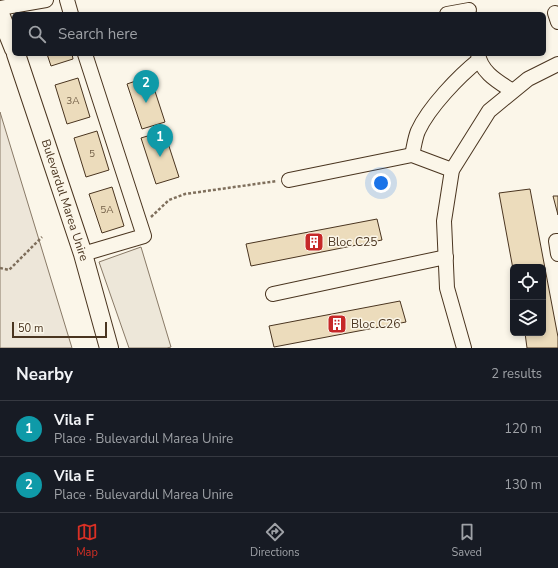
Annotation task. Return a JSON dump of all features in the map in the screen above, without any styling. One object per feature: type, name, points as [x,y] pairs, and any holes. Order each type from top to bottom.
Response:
[{"type":"main road","points":[[0,14],[12,44]]},
{"type":"main road","name":"Bulevardul Marea Unire","points":[[17,56],[83,254],[109,348]]},
{"type":"street","points":[[0,8],[46,0]]},
{"type":"street","points":[[67,0],[70,12]]},
{"type":"street","points":[[454,12],[469,8]]},
{"type":"street","points":[[83,254],[144,236],[86,56]]},
{"type":"street","points":[[412,155],[418,130],[436,104],[478,57],[487,72],[511,90]]},
{"type":"street","points":[[464,348],[448,288],[444,221],[452,170],[489,110],[511,90],[528,79],[558,64]]},
{"type":"street","points":[[289,180],[412,155],[452,170]]},
{"type":"street","points":[[558,240],[556,241],[558,254]]},
{"type":"street","points":[[274,294],[446,256]]},
{"type":"path","points":[[141,225],[169,200],[185,194],[289,180]]},
{"type":"path","points":[[0,268],[9,270],[42,237]]},
{"type":"shaded area","points":[[0,112],[72,348],[0,348]]},
{"type":"shaded area","points":[[141,247],[171,347],[129,348],[99,262]]},
{"type":"building","points":[[48,56],[72,56],[73,59],[51,66]]},
{"type":"building","points":[[150,76],[165,122],[142,129],[127,84]]},
{"type":"building","points":[[78,78],[90,117],[67,124],[55,85]]},
{"type":"building","points":[[97,131],[109,170],[86,177],[74,138]]},
{"type":"building","points":[[164,131],[179,177],[156,184],[141,138]]},
{"type":"building","points":[[112,187],[124,226],[102,233],[89,194]]},
{"type":"building","points":[[530,189],[544,264],[512,264],[499,193]]},
{"type":"building","points":[[553,196],[558,196],[558,215]]},
{"type":"building","name":"Bloc C25","points":[[377,219],[382,240],[251,266],[246,244]]},
{"type":"building","points":[[546,274],[558,337],[558,348],[527,348],[525,336],[546,336]]},
{"type":"building","name":"Bloc C26","points":[[400,301],[406,322],[274,347],[269,326]]},
{"type":"place","name":"Vila E","points":[[146,103]]},
{"type":"place","name":"Vila F","points":[[160,157]]},
{"type":"place","name":"Bloc C25","points":[[314,242]]},
{"type":"place","name":"Bloc C26","points":[[337,324]]}]
